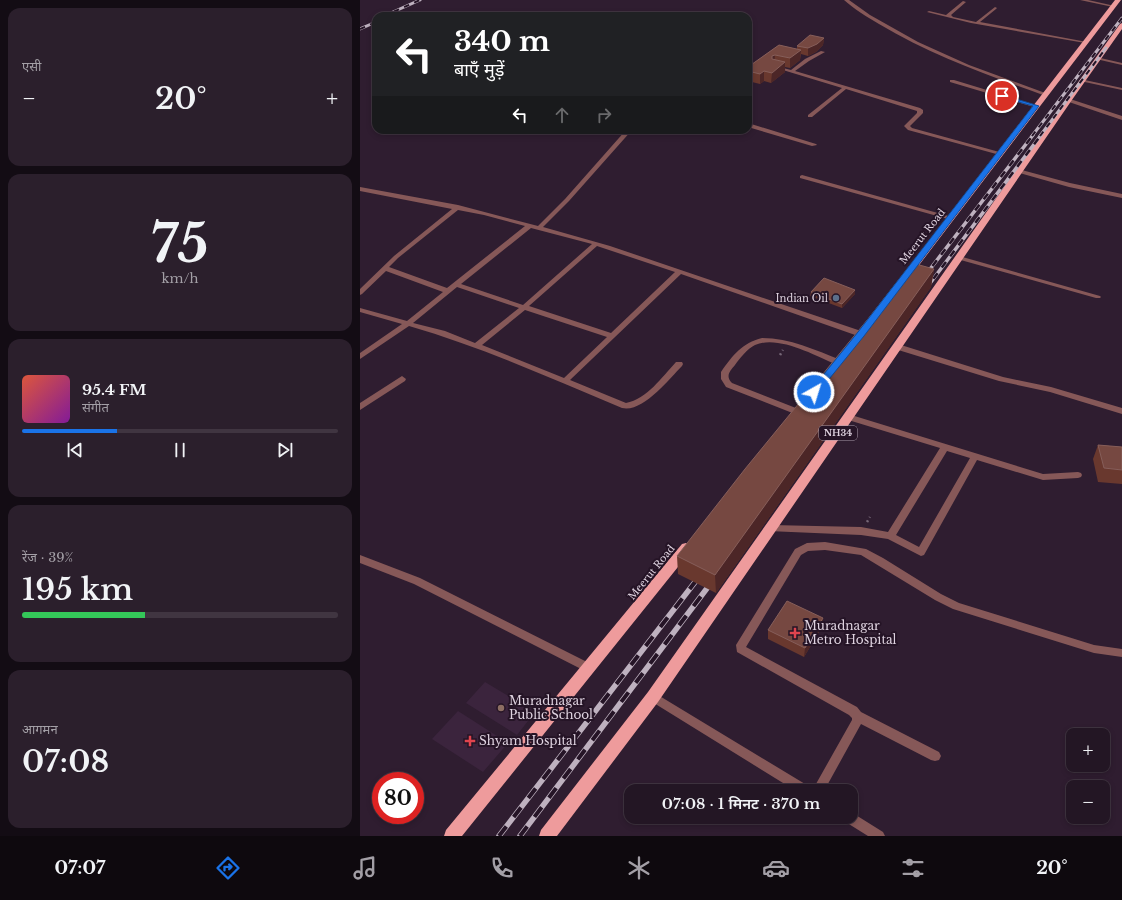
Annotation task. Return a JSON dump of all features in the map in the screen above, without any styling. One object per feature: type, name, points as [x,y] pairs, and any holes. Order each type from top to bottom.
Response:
[{"type":"highway","name":"Meerut Road","points":[[902,281],[1115,3]]},
{"type":"highway","name":"NH34","points":[[547,836],[653,697],[898,347],[1069,98],[1120,30]]},
{"type":"highway","points":[[911,269],[944,280]]},
{"type":"highway","points":[[829,373],[863,331]]},
{"type":"highway","points":[[795,415],[807,401]]},
{"type":"highway","name":"Meerut Road","points":[[452,836],[693,540]]},
{"type":"street","points":[[846,0],[893,31],[936,53],[980,71],[1045,94]]},
{"type":"street","points":[[1082,0],[1115,3]]},
{"type":"street","points":[[952,18],[948,14],[964,2]]},
{"type":"street","points":[[977,23],[995,8]]},
{"type":"street","points":[[929,12],[977,23],[1086,42]]},
{"type":"street","points":[[791,72],[823,52]]},
{"type":"street","points":[[1098,58],[1122,64]]},
{"type":"street","points":[[774,67],[920,110],[920,113],[907,126],[1000,153]]},
{"type":"street","points":[[1082,80],[1122,89]]},
{"type":"street","points":[[952,81],[1036,106]]},
{"type":"street","points":[[810,116],[845,88]]},
{"type":"street","points":[[1069,98],[1122,114]]},
{"type":"street","points":[[1069,98],[1122,118]]},
{"type":"street","points":[[752,126],[814,145]]},
{"type":"street","points":[[540,228],[625,134]]},
{"type":"street","points":[[1018,171],[1069,185],[1122,196]]},
{"type":"street","points":[[802,177],[950,218]]},
{"type":"street","points":[[360,190],[458,207],[530,225],[680,270],[863,331]]},
{"type":"street","points":[[360,293],[385,268],[458,207]]},
{"type":"street","points":[[360,357],[456,285],[530,225]]},
{"type":"street","points":[[476,346],[524,307],[596,244]]},
{"type":"street","points":[[959,258],[1098,297]]},
{"type":"street","points":[[385,268],[448,291]]},
{"type":"street","points":[[565,381],[680,270]]},
{"type":"street","points":[[456,285],[612,336]]},
{"type":"street","points":[[360,310],[408,322],[442,333],[524,364],[618,404],[631,406],[645,398],[679,364]]},
{"type":"street","points":[[795,415],[729,385],[725,382],[725,372],[748,346],[762,341],[781,341],[838,362]]},
{"type":"street","points":[[898,347],[1002,379],[1051,390],[1122,411]]},
{"type":"street","points":[[360,407],[402,379]]},
{"type":"street","points":[[848,418],[1043,477],[1078,475]]},
{"type":"street","points":[[890,536],[945,447]]},
{"type":"street","points":[[771,528],[861,531],[890,536],[921,552],[975,456]]},
{"type":"street","points":[[935,756],[857,716],[853,712],[741,649],[741,645],[798,552],[807,547],[825,546],[863,552],[938,597],[956,606],[1094,650],[1122,653]]},
{"type":"street","points":[[360,559],[416,582],[589,668]]},
{"type":"street","points":[[653,697],[795,784]]},
{"type":"street","points":[[822,784],[857,721],[857,716]]},
{"type":"street","points":[[858,823],[879,836]]},
{"type":"shaded area","name":"Muradnagar Public School","points":[[485,682],[535,712],[517,735],[466,703]]},
{"type":"shaded area","name":"Shyam Hospital","points":[[458,711],[508,743],[483,772],[432,739]]},
{"type":"building","points":[[810,35],[824,38],[817,44],[808,48],[797,46]]},
{"type":"building","points":[[779,45],[801,50],[790,58],[775,55],[772,56],[772,59],[785,62],[772,73],[764,71],[760,74],[752,72],[752,64]]},
{"type":"building","points":[[912,263],[934,269],[715,575],[677,556],[745,469]]},
{"type":"building","points":[[824,278],[855,290],[842,304],[811,292]]},
{"type":"building","points":[[1098,445],[1122,447],[1122,470],[1104,468]]},
{"type":"building","name":"Muradnagar Metro Hospital","points":[[787,601],[823,618],[805,648],[768,630]]},
{"type":"railway","points":[[393,12],[420,0]]},
{"type":"railway","points":[[1032,136],[1122,18]]},
{"type":"railway","points":[[360,29],[372,24]]},
{"type":"railway","points":[[1040,136],[1106,48]]},
{"type":"railway","points":[[924,277],[1033,135]]},
{"type":"railway","points":[[925,290],[1041,135]]},
{"type":"railway","points":[[499,836],[702,573]]},
{"type":"railway","points":[[520,836],[714,579]]},
{"type":"place","name":"Indian Oil","points":[[836,298]]},
{"type":"place","name":"Muradnagar Metro Hospital","points":[[795,633]]},
{"type":"place","name":"Muradnagar Public School","points":[[501,708]]},
{"type":"place","name":"Shyam Hospital","points":[[470,741]]},
{"type":"route","points":[[814,392],[861,334],[1036,106],[1002,96]]}]
